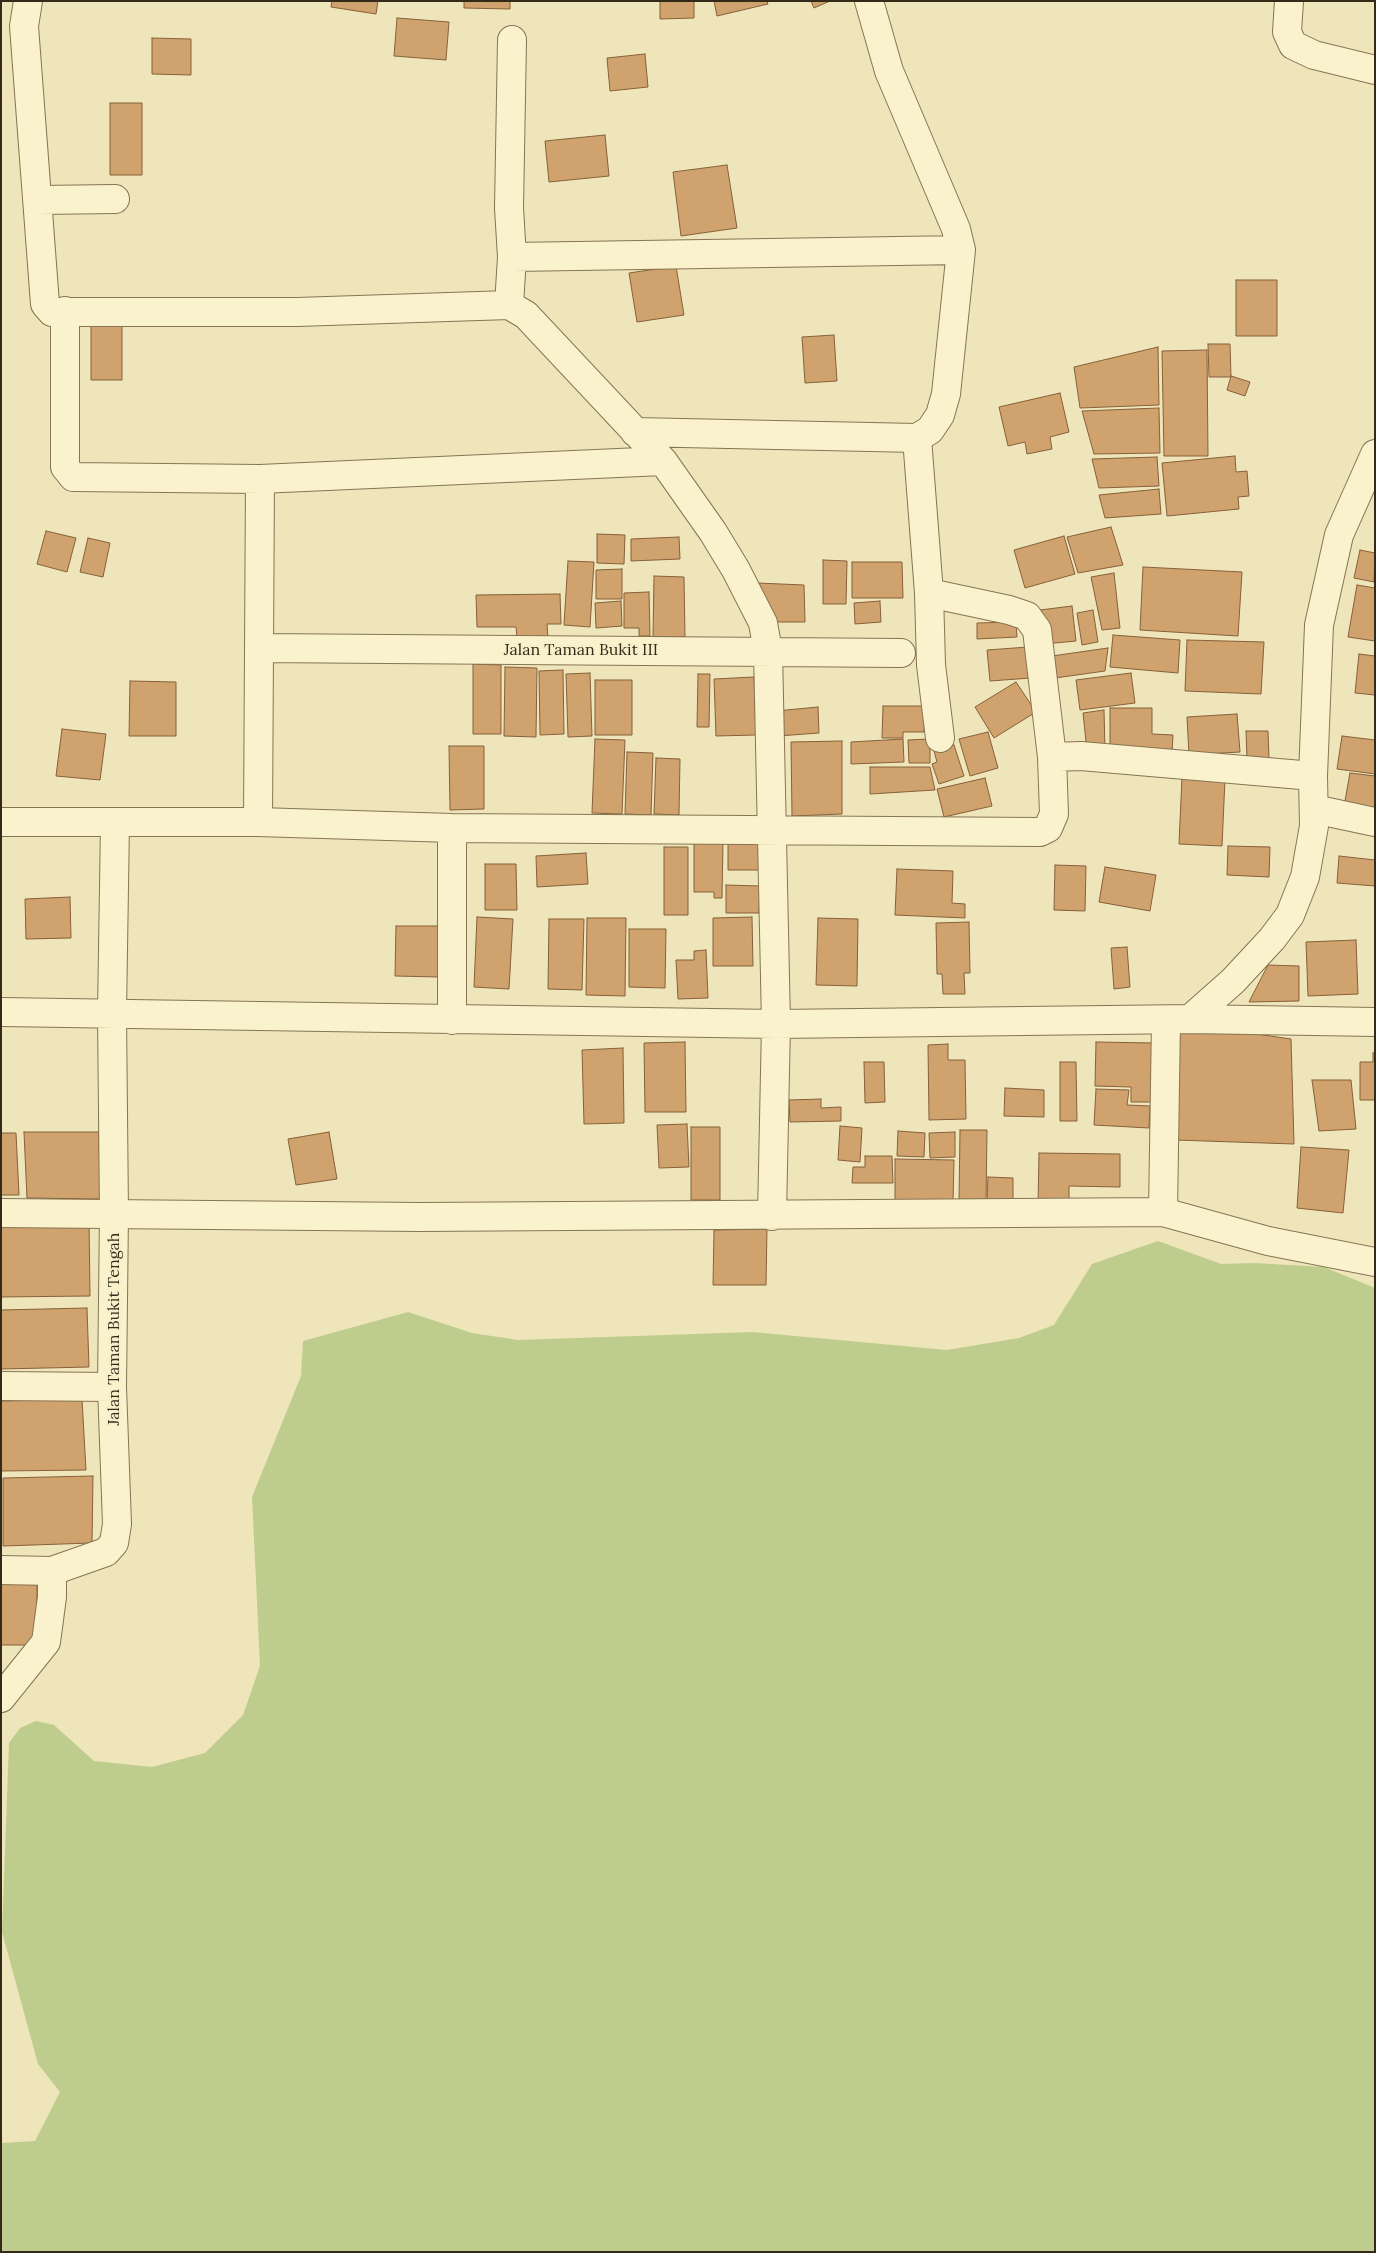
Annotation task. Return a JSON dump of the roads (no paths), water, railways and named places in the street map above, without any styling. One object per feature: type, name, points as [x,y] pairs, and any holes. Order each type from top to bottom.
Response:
[{"type":"street","points":[[28,1],[24,26],[46,304],[52,312],[296,312],[508,305],[526,315],[663,461],[736,570],[763,623],[768,651],[776,1024],[772,1216]]},
{"type":"street","points":[[635,432],[917,438],[930,430],[940,415],[946,394],[961,250],[956,229],[889,71],[869,1]]},
{"type":"street","points":[[1289,1],[1287,32],[1293,45],[1314,55],[1375,70]]},
{"type":"street","points":[[508,305],[512,257],[509,208],[512,40]]},
{"type":"street","points":[[39,200],[115,199]]},
{"type":"street","points":[[512,257],[961,250]]},
{"type":"street","points":[[65,311],[65,467],[73,478],[260,479],[663,461]]},
{"type":"street","points":[[917,438],[929,593],[931,665],[940,738]]},
{"type":"street","points":[[1178,1020],[1233,981],[1272,938],[1290,915],[1305,877],[1314,826],[1313,776],[1319,625],[1339,535],[1375,454]]},
{"type":"street","points":[[258,822],[261,648],[260,479]]},
{"type":"street","points":[[1,822],[258,822],[452,828],[1040,832],[1048,828],[1054,814],[1052,757],[1037,630],[1027,616],[1010,610],[929,593]]},
{"type":"street","name":"Jalan Taman Bukit III","points":[[261,648],[901,653]]},
{"type":"street","points":[[1052,757],[1081,756],[1313,776]]},
{"type":"street","points":[[1314,808],[1375,822]]},
{"type":"street","name":"Jalan Taman Bukit Tengah","points":[[52,1571],[106,1552],[114,1543],[117,1524],[112,1387],[114,1213],[112,1013],[116,823]]},
{"type":"street","points":[[452,828],[452,1020]]},
{"type":"street","points":[[1,1012],[776,1024],[1178,1020],[1375,1022]]},
{"type":"street","points":[[1163,1212],[1178,1020]]},
{"type":"street","points":[[1,1214],[114,1213],[420,1217],[1163,1212],[1268,1241],[1375,1262]]},
{"type":"street","points":[[1,1386],[112,1387]]},
{"type":"street","points":[[1,1570],[52,1571],[52,1597],[46,1642],[1,1698]]}]
